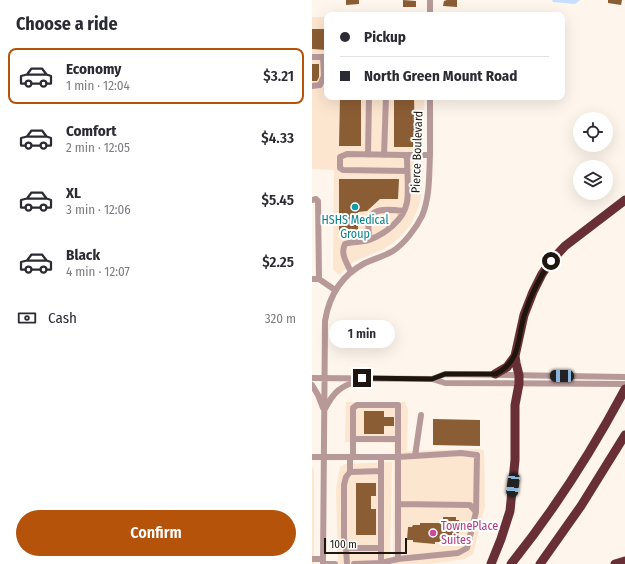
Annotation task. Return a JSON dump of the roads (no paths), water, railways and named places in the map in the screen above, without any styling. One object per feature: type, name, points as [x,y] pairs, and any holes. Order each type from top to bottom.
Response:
[{"type":"highway","points":[[491,564],[510,511],[515,460],[515,405],[519,379],[515,356],[524,315],[542,274],[551,261],[565,246],[625,200]]},
{"type":"highway","points":[[496,374],[507,367],[515,356]]},
{"type":"highway","points":[[511,564],[544,522],[573,478],[625,389]]},
{"type":"highway","points":[[540,564],[581,506],[625,435]]},
{"type":"highway","points":[[615,564],[625,561]]},
{"type":"street","points":[[430,0],[430,12]]},
{"type":"street","points":[[312,57],[324,57]]},
{"type":"street","points":[[312,86],[320,85],[324,77]]},
{"type":"street","points":[[368,154],[369,100]]},
{"type":"street","points":[[384,155],[386,100]]},
{"type":"street","name":"Pierce Boulevard","points":[[323,562],[325,321],[327,308],[336,290],[347,275],[366,263],[393,251],[413,231],[422,217],[429,186],[430,100]]},
{"type":"street","points":[[407,171],[343,170],[340,168],[340,157],[343,155],[368,154],[430,155]]},
{"type":"street","points":[[351,272],[344,258],[344,246],[349,242],[364,241],[380,235],[389,229],[404,211],[408,202],[407,158],[404,155]]},
{"type":"street","points":[[312,200],[316,199],[318,201],[319,279]]},
{"type":"street","points":[[370,239],[368,222],[374,213],[379,210],[386,209],[404,211]]},
{"type":"street","points":[[312,279],[319,279],[336,290]]},
{"type":"street","points":[[432,379],[445,374],[496,374],[519,379],[625,384]]},
{"type":"street","points":[[312,378],[432,379],[445,383],[605,376],[625,377]]},
{"type":"street","points":[[324,411],[331,397],[337,391],[345,385],[362,378]]},
{"type":"street","points":[[312,385],[318,395],[324,411]]},
{"type":"street","points":[[347,564],[344,540],[344,485],[346,477],[350,472],[354,438],[353,408],[357,405],[398,405],[398,559]]},
{"type":"street","points":[[415,456],[421,415]]},
{"type":"street","points":[[354,438],[398,439]]},
{"type":"street","points":[[312,457],[398,457],[461,453],[477,455],[476,512],[467,548],[458,553],[398,559],[381,563],[354,564]]},
{"type":"street","points":[[381,457],[381,563]]},
{"type":"street","points":[[350,472],[381,472]]},
{"type":"street","points":[[398,504],[470,505],[476,512]]},
{"type":"street","points":[[346,548],[381,548]]},
{"type":"street","points":[[312,558],[334,564]]},
{"type":"water","points":[[552,0],[580,0],[575,4],[553,2]]},
{"type":"place","name":"HSHS Medical Group","points":[[355,207]]},
{"type":"place","name":"TownePlace Suites","points":[[433,533]]}]
